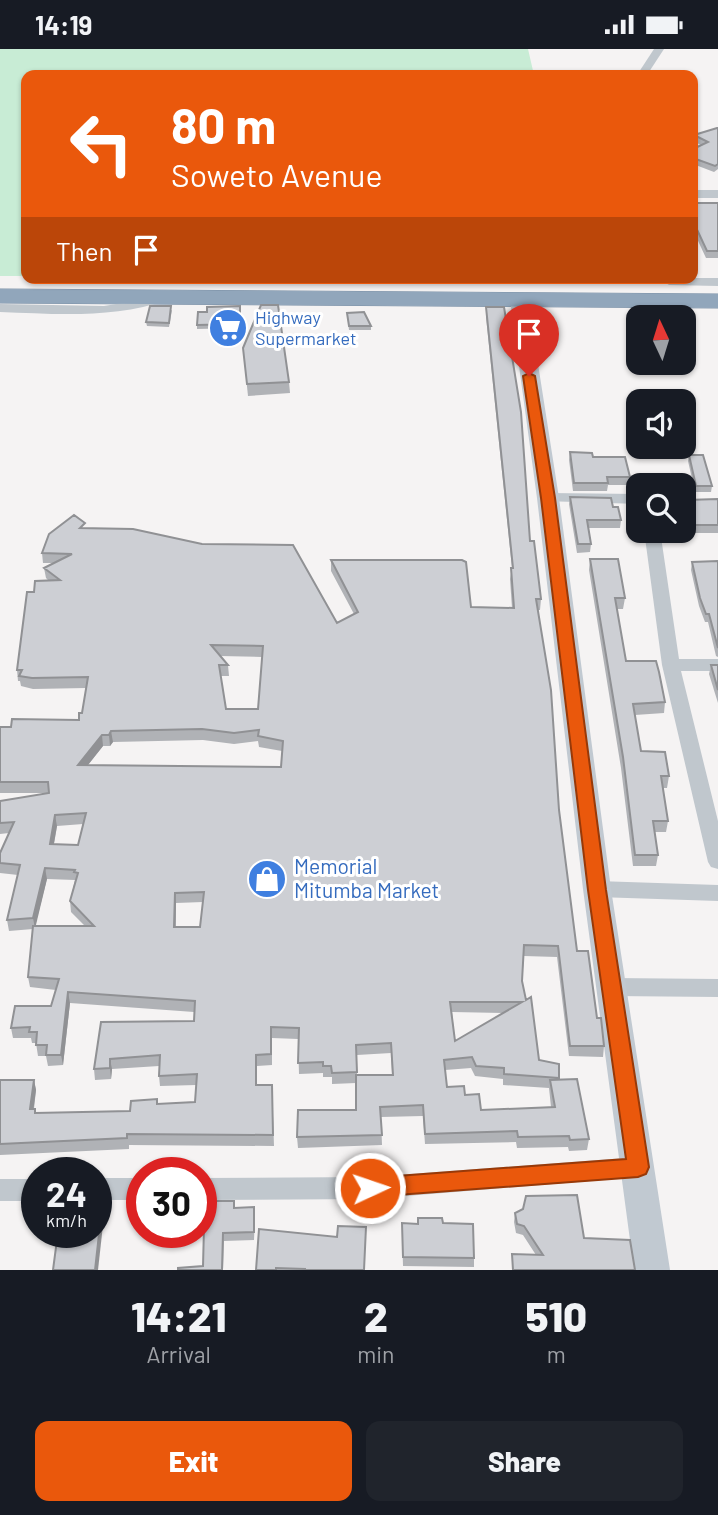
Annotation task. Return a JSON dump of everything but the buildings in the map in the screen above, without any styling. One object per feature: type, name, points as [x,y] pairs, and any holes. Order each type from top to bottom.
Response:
[{"type":"highway","points":[[0,296],[718,302]]},
{"type":"street","points":[[645,70],[659,49]]},
{"type":"street","points":[[698,194],[718,194]]},
{"type":"street","points":[[698,281],[718,282]]},
{"type":"street","points":[[652,301],[664,292],[666,284]]},
{"type":"street","points":[[0,308],[118,309],[141,306],[163,297]]},
{"type":"street","points":[[519,300],[548,498],[597,890],[652,1270]]},
{"type":"street","points":[[548,498],[626,499]]},
{"type":"street","points":[[654,543],[671,665],[718,862]]},
{"type":"street","points":[[671,665],[718,665]]},
{"type":"street","points":[[597,890],[718,893]]},
{"type":"street","points":[[612,987],[718,988]]},
{"type":"street","points":[[217,1189],[370,1188],[638,1167]]},
{"type":"street","points":[[0,1190],[21,1189]]},
{"type":"green space","points":[[0,49],[528,49],[533,70],[21,70],[21,276],[0,276]]},
{"type":"place","name":"Highway Supermarket","points":[[228,328]]},
{"type":"place","name":"Memorial Mitumba Market","points":[[267,879]]},
{"type":"route","points":[[370,1188],[638,1167],[597,890],[548,498],[529,376]]}]
